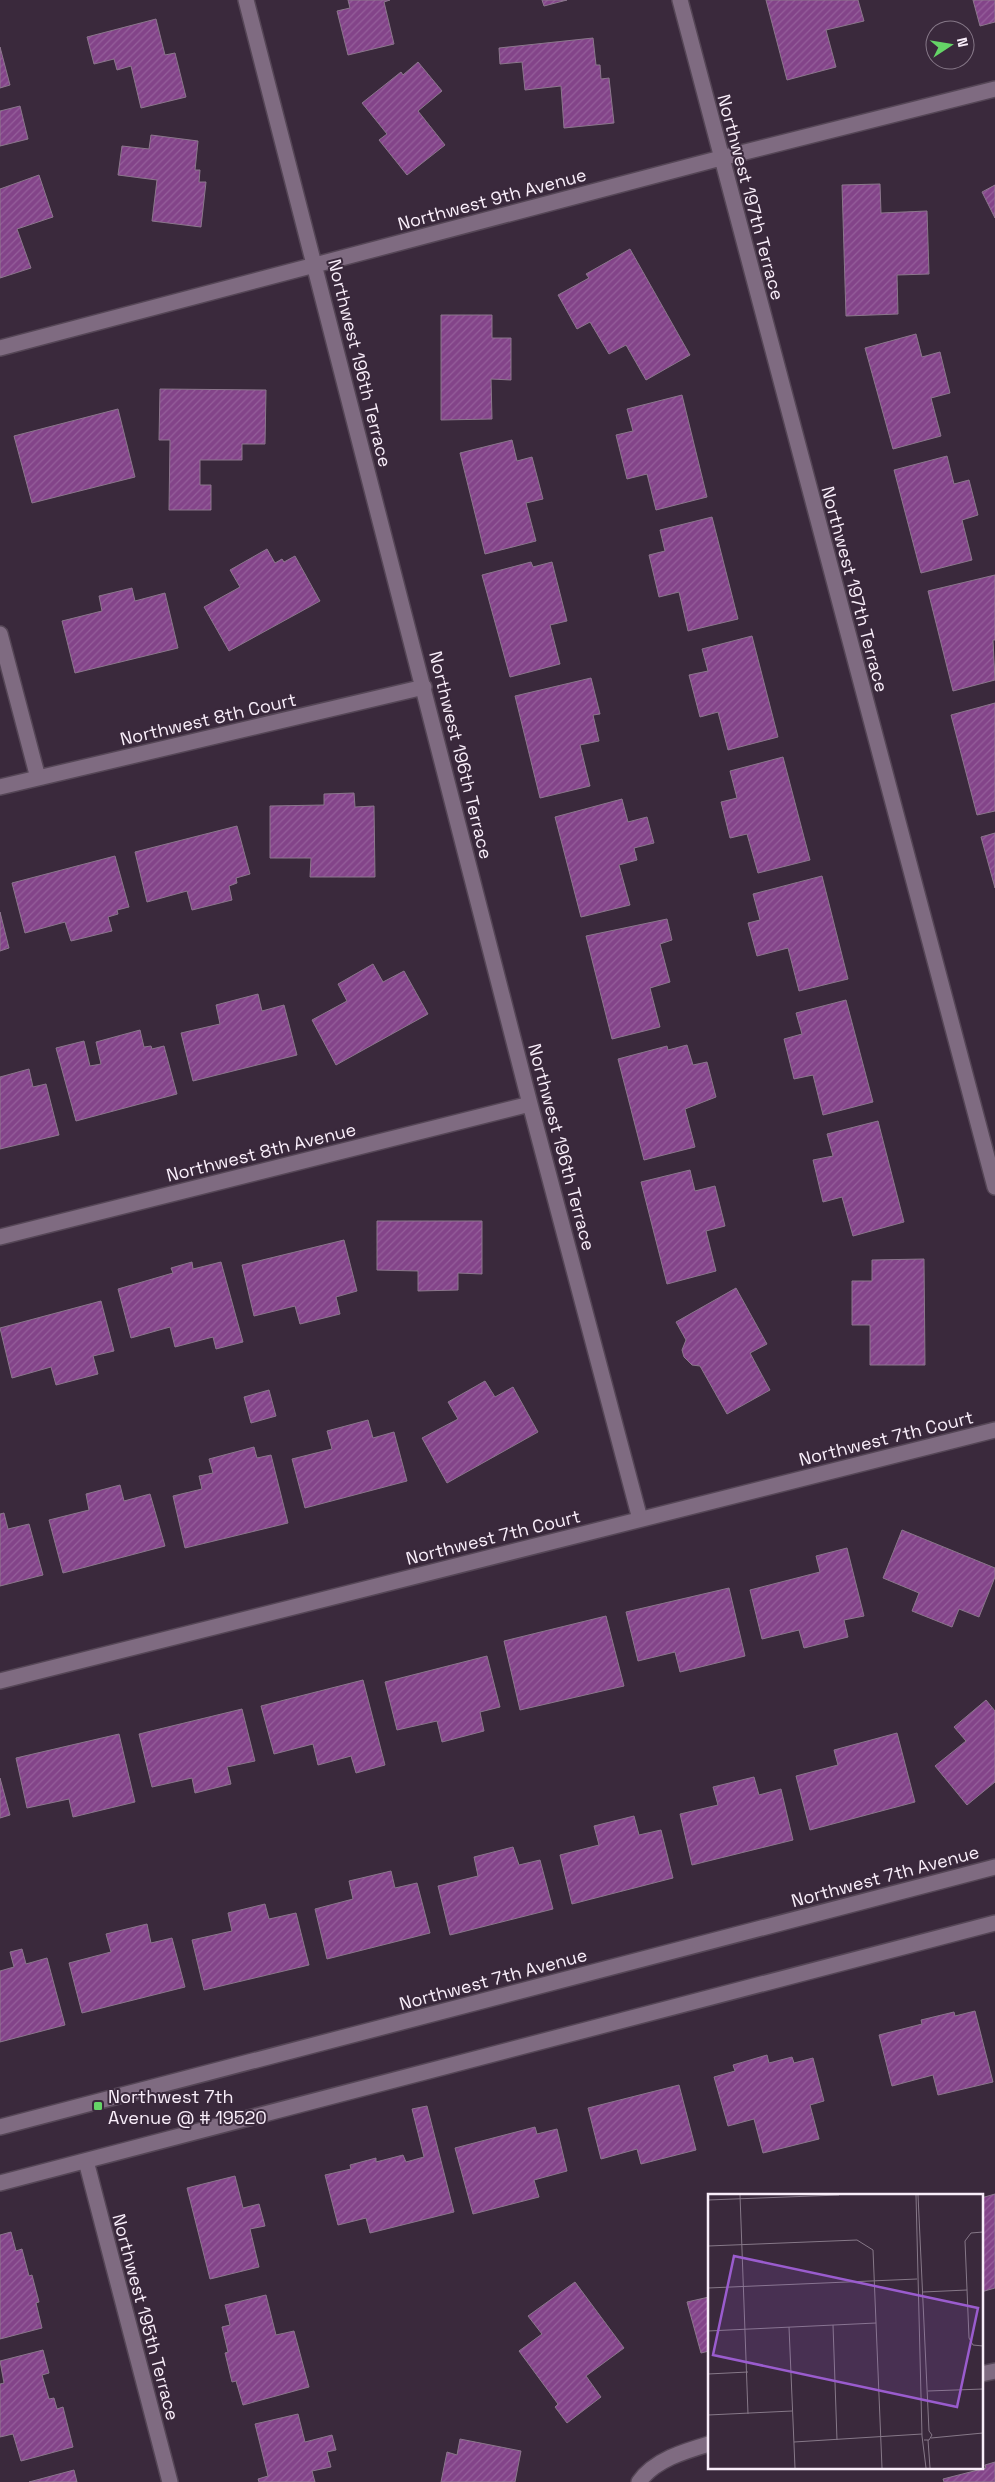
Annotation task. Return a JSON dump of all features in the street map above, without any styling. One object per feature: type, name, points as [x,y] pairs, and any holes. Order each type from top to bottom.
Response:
[{"type":"street","name":"Northwest 196th Terrace","points":[[246,0],[530,1104],[640,1519]]},
{"type":"street","name":"Northwest 197th Terrace","points":[[680,0],[995,1187]]},
{"type":"street","name":"Northwest 9th Avenue","points":[[0,348],[721,158],[995,89]]},
{"type":"street","points":[[0,634],[38,778]]},
{"type":"street","name":"Northwest 8th Court","points":[[0,787],[424,687]]},
{"type":"street","name":"Northwest 8th Avenue","points":[[0,1237],[530,1104]]},
{"type":"street","name":"Northwest 7th Court","points":[[0,1681],[995,1430]]},
{"type":"street","name":"Northwest 7th Avenue","points":[[0,2127],[995,1866]]},
{"type":"street","points":[[0,2183],[995,1923]]},
{"type":"street","name":"Northwest 195th Terrace","points":[[86,2161],[170,2482]]},
{"type":"street","points":[[982,2374],[995,2371]]},
{"type":"street","points":[[641,2479],[666,2459],[687,2450],[708,2444]]},
{"type":"building","points":[[348,0],[390,0],[384,2],[394,44],[348,55],[337,11],[350,8]]},
{"type":"building","points":[[542,0],[567,0],[544,6]]},
{"type":"building","points":[[766,0],[858,0],[864,21],[826,30],[836,67],[787,80]]},
{"type":"building","points":[[973,0],[995,0],[995,22],[980,26]]},
{"type":"building","points":[[156,19],[165,55],[175,53],[186,97],[141,108],[131,66],[117,70],[114,59],[94,64],[87,37]]},
{"type":"building","points":[[593,38],[596,65],[600,65],[601,79],[609,78],[614,123],[564,128],[561,86],[525,90],[522,62],[500,64],[499,48]]},
{"type":"building","points":[[0,47],[10,85],[0,88]]},
{"type":"building","points":[[418,62],[442,91],[418,111],[445,145],[407,175],[379,140],[387,134],[362,103],[401,72],[403,75]]},
{"type":"building","points":[[20,106],[28,139],[0,146],[0,111]]},
{"type":"building","points":[[151,135],[198,141],[195,170],[200,170],[199,182],[206,182],[201,227],[152,221],[157,180],[118,175],[122,146],[149,149]]},
{"type":"building","points":[[39,175],[53,217],[17,229],[31,268],[0,278],[0,189]]},
{"type":"building","points":[[880,184],[881,213],[927,211],[929,274],[897,275],[898,314],[846,316],[842,185]]},
{"type":"building","points":[[995,185],[995,218],[982,192]]},
{"type":"building","points":[[630,249],[690,355],[646,380],[626,345],[609,354],[590,322],[577,329],[558,295],[589,278],[586,274]]},
{"type":"building","points":[[441,315],[492,315],[492,338],[511,338],[511,380],[491,379],[492,419],[441,420]]},
{"type":"building","points":[[916,334],[922,357],[940,352],[950,393],[931,398],[941,436],[893,449],[865,348]]},
{"type":"building","points":[[160,389],[266,390],[265,444],[242,444],[242,460],[200,460],[200,485],[211,485],[211,510],[169,510],[170,440],[159,440]]},
{"type":"building","points":[[682,395],[707,497],[656,510],[647,474],[627,479],[616,435],[633,431],[627,409]]},
{"type":"building","points":[[118,409],[135,477],[32,503],[14,436]]},
{"type":"building","points":[[512,440],[517,461],[532,457],[543,499],[526,503],[536,541],[485,554],[460,453]]},
{"type":"building","points":[[947,456],[954,484],[969,480],[978,515],[962,520],[972,560],[921,573],[894,470]]},
{"type":"building","points":[[712,517],[738,619],[688,631],[679,592],[659,597],[649,555],[665,551],[660,530]]},
{"type":"building","points":[[267,549],[275,563],[282,559],[284,562],[295,556],[320,601],[229,651],[204,607],[240,587],[230,570]]},
{"type":"building","points":[[531,562],[533,567],[552,562],[567,621],[550,625],[560,664],[510,677],[482,575]]},
{"type":"building","points":[[995,575],[995,640],[993,640],[995,680],[953,691],[928,591]]},
{"type":"building","points":[[132,588],[135,601],[165,593],[178,648],[75,673],[62,621],[102,611],[99,596]]},
{"type":"building","points":[[752,636],[778,737],[728,750],[718,712],[700,717],[689,675],[708,671],[702,649]]},
{"type":"building","points":[[591,678],[600,714],[593,715],[599,741],[580,745],[590,786],[540,798],[515,696]]},
{"type":"building","points":[[995,703],[995,811],[977,815],[951,715]]},
{"type":"building","points":[[783,757],[810,860],[758,873],[747,834],[730,838],[721,802],[737,798],[730,771]]},
{"type":"building","points":[[354,793],[355,807],[374,806],[375,877],[310,877],[311,858],[270,858],[270,806],[324,805],[324,794]]},
{"type":"building","points":[[622,799],[628,822],[647,817],[654,843],[634,848],[637,860],[619,865],[630,905],[581,917],[555,817]]},
{"type":"building","points":[[237,826],[250,874],[236,878],[237,883],[229,886],[232,900],[192,910],[187,891],[147,902],[135,852]]},
{"type":"building","points":[[995,833],[995,888],[981,837]]},
{"type":"building","points":[[115,856],[129,907],[117,910],[118,914],[108,917],[112,931],[71,941],[65,922],[25,933],[12,883]]},
{"type":"building","points":[[822,876],[848,979],[799,991],[788,948],[757,956],[748,923],[760,920],[753,894]]},
{"type":"building","points":[[0,912],[9,948],[0,951]]},
{"type":"building","points":[[667,919],[672,940],[660,944],[670,982],[650,988],[660,1027],[612,1039],[586,936]]},
{"type":"building","points":[[373,964],[383,982],[404,971],[428,1014],[336,1065],[312,1020],[347,1001],[338,984]]},
{"type":"building","points":[[258,994],[262,1011],[284,1005],[297,1055],[193,1081],[181,1033],[220,1024],[216,1005]]},
{"type":"building","points":[[846,1000],[873,1102],[823,1115],[813,1075],[794,1079],[784,1039],[802,1034],[796,1013]]},
{"type":"building","points":[[140,1030],[144,1047],[151,1046],[152,1049],[164,1046],[177,1094],[76,1121],[56,1048],[84,1041],[90,1066],[101,1064],[96,1042]]},
{"type":"building","points":[[687,1045],[693,1065],[707,1062],[716,1097],[685,1109],[695,1147],[644,1160],[618,1059],[667,1046],[668,1050]]},
{"type":"building","points":[[29,1069],[33,1087],[46,1084],[59,1135],[0,1149],[0,1077]]},
{"type":"building","points":[[878,1121],[904,1222],[853,1236],[842,1197],[823,1202],[813,1160],[833,1156],[827,1134]]},
{"type":"building","points":[[690,1170],[695,1191],[715,1186],[725,1226],[706,1231],[716,1271],[667,1284],[641,1182]]},
{"type":"building","points":[[377,1221],[482,1221],[482,1274],[458,1273],[458,1290],[418,1291],[418,1271],[377,1270]]},
{"type":"building","points":[[344,1240],[357,1291],[336,1297],[340,1314],[300,1324],[295,1306],[254,1316],[242,1265]]},
{"type":"building","points":[[924,1259],[925,1365],[870,1365],[870,1325],[852,1325],[852,1281],[872,1281],[872,1260]]},
{"type":"building","points":[[192,1262],[193,1269],[221,1262],[243,1342],[216,1349],[213,1337],[175,1347],[170,1327],[131,1338],[118,1289],[173,1273],[171,1268]]},
{"type":"building","points":[[736,1288],[767,1344],[750,1353],[770,1390],[727,1414],[700,1366],[692,1365],[684,1357],[682,1350],[686,1340],[676,1322]]},
{"type":"building","points":[[101,1301],[114,1351],[93,1356],[98,1374],[56,1385],[51,1367],[12,1378],[0,1328]]},
{"type":"building","points":[[485,1381],[495,1397],[513,1387],[538,1432],[447,1483],[422,1438],[458,1419],[448,1402]]},
{"type":"building","points":[[269,1390],[276,1416],[251,1423],[244,1397]]},
{"type":"building","points":[[368,1420],[373,1438],[394,1432],[407,1481],[305,1508],[292,1459],[332,1449],[327,1431]]},
{"type":"building","points":[[254,1447],[257,1458],[271,1455],[288,1523],[185,1548],[173,1496],[202,1489],[199,1476],[213,1473],[209,1459]]},
{"type":"building","points":[[120,1485],[124,1501],[150,1494],[165,1546],[63,1573],[49,1520],[89,1510],[86,1494]]},
{"type":"building","points":[[4,1513],[8,1529],[29,1524],[43,1575],[0,1586],[0,1514]]},
{"type":"building","points":[[902,1530],[995,1568],[995,1577],[979,1617],[959,1609],[952,1627],[912,1611],[919,1593],[883,1578]]},
{"type":"building","points":[[847,1548],[864,1616],[844,1620],[848,1637],[804,1648],[799,1630],[762,1639],[750,1590],[820,1572],[816,1556]]},
{"type":"building","points":[[729,1588],[745,1656],[680,1672],[675,1652],[638,1661],[626,1612]]},
{"type":"building","points":[[606,1616],[624,1686],[520,1710],[504,1641]]},
{"type":"building","points":[[487,1656],[500,1707],[480,1712],[484,1731],[442,1742],[437,1721],[397,1730],[385,1682]]},
{"type":"building","points":[[363,1680],[385,1765],[356,1773],[351,1756],[318,1765],[313,1744],[274,1754],[261,1706]]},
{"type":"building","points":[[986,1700],[995,1711],[995,1782],[967,1805],[935,1766],[966,1741],[954,1727]]},
{"type":"building","points":[[242,1709],[255,1761],[227,1767],[231,1784],[195,1793],[192,1778],[152,1787],[139,1734]]},
{"type":"building","points":[[897,1733],[915,1802],[810,1830],[796,1776],[838,1765],[834,1750]]},
{"type":"building","points":[[119,1734],[135,1802],[73,1817],[69,1799],[27,1808],[16,1758]]},
{"type":"building","points":[[754,1777],[759,1795],[781,1789],[793,1840],[692,1865],[680,1814],[718,1805],[713,1787]]},
{"type":"building","points":[[0,1778],[10,1815],[0,1818]]},
{"type":"building","points":[[634,1816],[639,1835],[661,1830],[673,1878],[572,1904],[560,1855],[599,1845],[594,1826]]},
{"type":"building","points":[[513,1847],[519,1865],[540,1860],[553,1909],[450,1935],[438,1886],[478,1876],[474,1857]]},
{"type":"building","points":[[391,1871],[395,1888],[417,1883],[430,1933],[327,1959],[315,1909],[353,1899],[349,1881]]},
{"type":"building","points":[[265,1904],[269,1919],[296,1913],[309,1965],[204,1990],[192,1940],[232,1931],[228,1913]]},
{"type":"building","points":[[147,1924],[151,1943],[172,1938],[185,1987],[82,2013],[69,1963],[111,1952],[106,1934]]},
{"type":"building","points":[[22,1949],[26,1964],[47,1958],[65,2025],[0,2042],[0,1971],[14,1967],[10,1952]]},
{"type":"building","points":[[975,2011],[993,2082],[938,2095],[933,2075],[892,2086],[879,2035],[922,2024],[921,2020],[954,2012],[955,2016]]},
{"type":"building","points":[[767,2055],[769,2063],[792,2057],[794,2063],[813,2058],[824,2101],[810,2105],[819,2139],[763,2153],[754,2119],[728,2126],[714,2077],[735,2071],[733,2065]]},
{"type":"building","points":[[679,2085],[696,2150],[641,2164],[637,2149],[601,2159],[588,2108]]},
{"type":"building","points":[[427,2106],[454,2212],[370,2233],[366,2218],[338,2225],[325,2175],[351,2169],[350,2165],[376,2158],[376,2162],[403,2155],[406,2162],[424,2157],[412,2109]]},
{"type":"building","points":[[535,2127],[537,2134],[557,2129],[567,2171],[534,2180],[539,2197],[473,2214],[455,2148]]},
{"type":"building","points":[[235,2176],[243,2208],[259,2204],[265,2226],[250,2229],[259,2267],[210,2279],[187,2188]]},
{"type":"building","points":[[995,2194],[995,2288],[982,2292],[982,2198]]},
{"type":"building","points":[[11,2232],[16,2251],[22,2249],[29,2276],[32,2275],[39,2302],[36,2303],[42,2328],[0,2339],[0,2235]]},
{"type":"building","points":[[575,2282],[624,2348],[586,2376],[601,2397],[567,2423],[555,2407],[558,2404],[519,2351],[542,2334],[528,2316]]},
{"type":"building","points":[[266,2295],[276,2335],[294,2331],[309,2387],[243,2405],[236,2381],[232,2382],[225,2353],[228,2352],[222,2327],[230,2325],[225,2305]]},
{"type":"building","points":[[708,2297],[708,2351],[701,2353],[687,2302]]},
{"type":"building","points":[[43,2350],[49,2373],[42,2375],[49,2399],[54,2398],[57,2409],[63,2407],[73,2447],[21,2461],[13,2434],[0,2437],[0,2384],[4,2383],[0,2361]]},
{"type":"building","points":[[298,2414],[305,2442],[332,2435],[336,2450],[327,2452],[331,2467],[312,2471],[315,2482],[259,2482],[258,2479],[268,2476],[255,2424]]},
{"type":"building","points":[[460,2439],[521,2451],[515,2482],[441,2482],[447,2452],[457,2455]]},
{"type":"building","points":[[995,2462],[995,2482],[944,2482],[943,2479],[982,2470],[986,2468],[985,2465]]},
{"type":"building","points":[[74,2470],[77,2482],[29,2482]]},
{"type":"place","name":"Northwest 7th Avenue @ # 19520","points":[[98,2106]]}]
